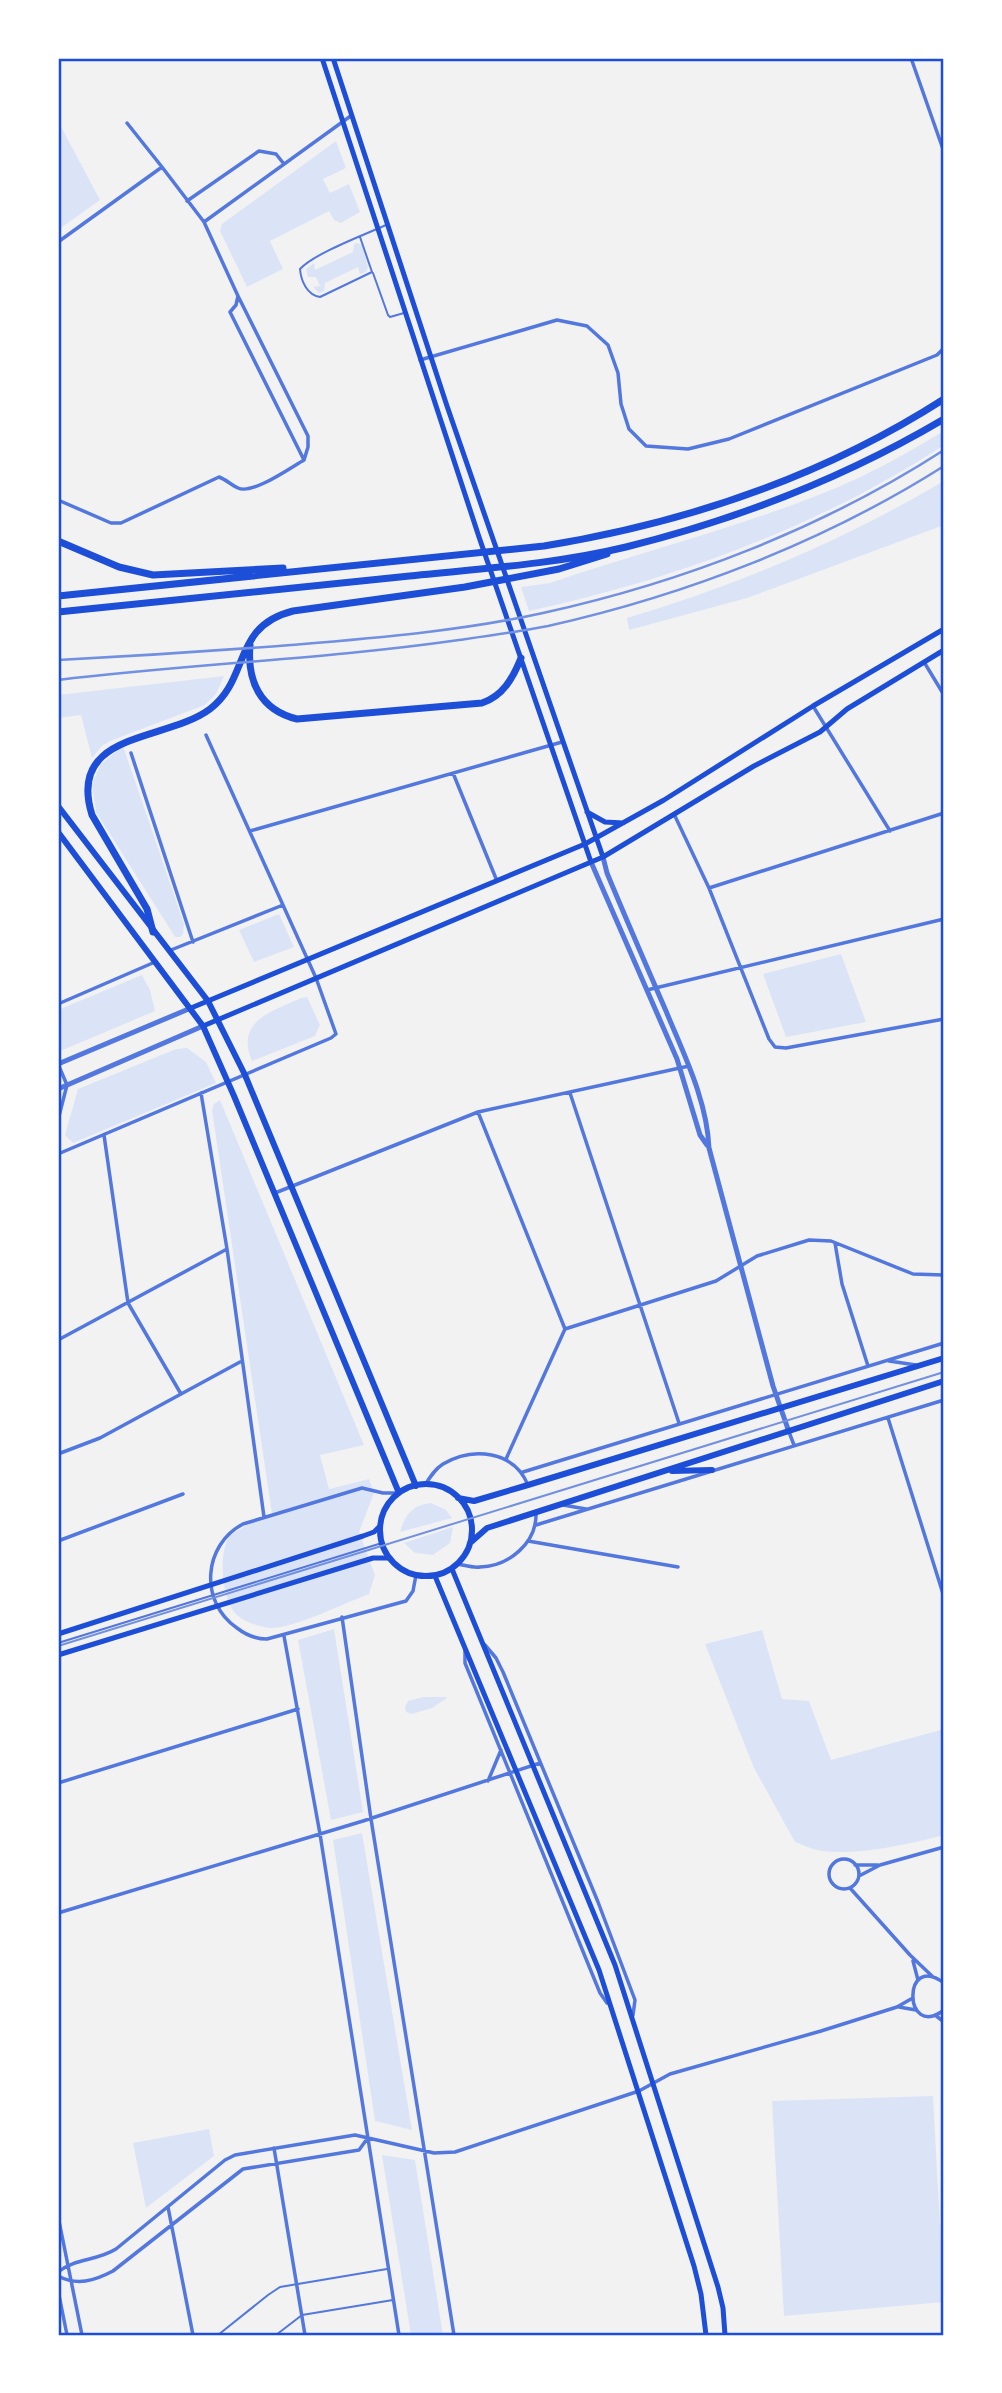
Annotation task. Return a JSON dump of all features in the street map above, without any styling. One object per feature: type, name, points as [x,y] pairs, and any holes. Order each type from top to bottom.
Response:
[{"type":"highway","points":[[58,596],[544,546],[600,535],[683,515],[743,496],[841,457],[944,399]]},
{"type":"highway","points":[[58,612],[516,564],[624,547],[713,523],[798,493],[878,456],[944,419]]},
{"type":"highway","points":[[58,541],[119,567],[153,575],[332,567]]},
{"type":"highway","points":[[153,932],[147,909],[92,815],[88,797],[91,773],[99,759],[113,747],[194,718],[210,709],[229,686],[251,640],[264,623],[273,617],[293,611],[465,587],[567,567],[624,547]]},
{"type":"highway","points":[[251,640],[249,657],[257,693],[271,708],[297,719],[453,706],[491,700],[510,681],[520,657]]},
{"type":"main road","points":[[322,58],[478,534],[592,862]]},
{"type":"main road","points":[[333,58],[489,531],[603,857]]},
{"type":"main road","points":[[191,1007],[308,961],[585,844],[753,746],[813,706],[944,629]]},
{"type":"main road","points":[[203,1026],[603,857],[754,766],[808,738],[826,727],[846,709],[944,650]]},
{"type":"main road","points":[[58,806],[208,1001],[218,1019],[245,1075],[416,1486]]},
{"type":"main road","points":[[586,812],[605,822],[623,823]]},
{"type":"main road","points":[[58,832],[203,1026],[275,1192],[399,1493]]},
{"type":"main road","points":[[944,1358],[474,1501],[458,1498],[441,1487],[416,1486],[399,1493],[385,1509],[380,1526],[382,1543],[390,1558],[403,1570],[416,1575],[435,1576],[454,1567],[470,1544],[486,1528],[944,1381]]},
{"type":"main road","points":[[666,1471],[712,1471]]},
{"type":"main road","points":[[458,1498],[470,1516],[470,1544]]},
{"type":"main road","points":[[58,1634],[363,1536],[374,1532],[380,1526]]},
{"type":"main road","points":[[58,1655],[373,1558],[390,1558]]},
{"type":"main road","points":[[454,1567],[482,1642],[615,1965],[718,2287],[725,2335]]},
{"type":"main road","points":[[435,1576],[466,1646],[514,1772],[599,1970],[694,2266],[706,2335]]},
{"type":"street","points":[[911,58],[944,152]]},
{"type":"street","points":[[204,222],[352,115]]},
{"type":"street","points":[[58,500],[111,523],[121,523],[219,477],[237,488],[256,488],[304,460],[309,447],[308,436],[204,222],[127,123]]},
{"type":"street","points":[[187,201],[259,151],[276,154],[284,164]]},
{"type":"street","points":[[58,242],[162,167]]},
{"type":"street","points":[[238,296],[236,306],[230,312],[304,460]]},
{"type":"street","points":[[420,360],[558,320],[587,326],[608,345],[618,373],[621,404],[629,429],[646,446],[688,449],[729,439],[937,355],[944,348]]},
{"type":"street","points":[[924,662],[944,695]]},
{"type":"street","points":[[813,706],[890,831]]},
{"type":"street","points":[[58,1154],[335,1036],[335,1029],[316,978],[206,735]]},
{"type":"street","points":[[250,831],[562,742]]},
{"type":"street","points":[[131,753],[193,942]]},
{"type":"street","points":[[453,773],[497,882]]},
{"type":"street","points":[[709,888],[944,813]]},
{"type":"street","points":[[674,814],[709,888],[769,1039],[775,1046],[786,1048],[944,1018]]},
{"type":"street","points":[[603,857],[607,873],[689,1066],[776,1395],[794,1445]]},
{"type":"street","points":[[592,862],[680,1068],[700,1135],[709,1148]]},
{"type":"street","points":[[168,952],[283,905]]},
{"type":"street","points":[[647,990],[944,919]]},
{"type":"street","points":[[58,1004],[155,962]]},
{"type":"street","points":[[58,1120],[61,1086],[58,1064],[191,1007]]},
{"type":"street","points":[[61,1086],[203,1026]]},
{"type":"street","points":[[275,1192],[478,1112],[689,1066]]},
{"type":"street","points":[[201,1093],[264,1517]]},
{"type":"street","points":[[570,1093],[679,1424]]},
{"type":"street","points":[[478,1112],[565,1329],[506,1459]]},
{"type":"street","points":[[104,1135],[128,1303],[181,1394]]},
{"type":"street","points":[[565,1329],[716,1281],[757,1256],[805,1241],[820,1239],[835,1243],[908,1272],[926,1276],[944,1275]]},
{"type":"street","points":[[835,1243],[842,1284],[868,1366]]},
{"type":"street","points":[[58,1340],[226,1249]]},
{"type":"street","points":[[523,1472],[944,1342]]},
{"type":"street","points":[[887,1360],[920,1365]]},
{"type":"street","points":[[58,1454],[94,1441],[241,1361]]},
{"type":"street","points":[[536,1525],[944,1400]]},
{"type":"street","points":[[888,1418],[944,1597]]},
{"type":"street","points":[[425,1485],[437,1469],[452,1461],[480,1454],[506,1459],[523,1472],[528,1485]]},
{"type":"street","points":[[399,1493],[383,1493],[362,1488],[236,1528],[222,1539],[214,1555],[210,1584],[212,1595],[215,1605],[233,1625],[248,1635],[262,1639],[284,1636],[342,1617],[405,1601],[413,1591],[416,1575]]},
{"type":"street","points":[[58,1541],[183,1494]]},
{"type":"street","points":[[561,1504],[587,1509]]},
{"type":"street","points":[[454,1567],[494,1564],[517,1553],[528,1541],[536,1525],[536,1512]]},
{"type":"street","points":[[528,1541],[678,1567]]},
{"type":"street","points":[[342,1617],[371,1819],[454,2335]]},
{"type":"street","points":[[284,1636],[320,1834],[399,2335]]},
{"type":"street","points":[[482,1642],[496,1658],[622,1962],[635,2000],[633,2017]]},
{"type":"street","points":[[466,1646],[465,1663],[501,1750],[514,1772]]},
{"type":"street","points":[[58,1783],[298,1709]]},
{"type":"street","points":[[488,1781],[501,1750]]},
{"type":"street","points":[[58,1913],[371,1819],[540,1763]]},
{"type":"street","points":[[880,1865],[855,1865],[847,1860],[839,1860],[829,1873],[830,1881],[836,1887],[850,1888],[859,1876],[880,1865],[944,1847]]},
{"type":"street","points":[[855,1865],[859,1876]]},
{"type":"street","points":[[850,1888],[913,1959],[944,1983]]},
{"type":"street","points":[[913,1959],[918,1981]]},
{"type":"street","points":[[916,2010],[911,1999],[912,1989],[918,1981],[933,1977]]},
{"type":"street","points":[[367,2139],[359,2150],[250,2166],[237,2173],[113,2271],[97,2278],[71,2283],[58,2274],[68,2264],[108,2254],[228,2159],[247,2151],[355,2135],[424,2150],[455,2152],[639,2091],[670,2074],[750,2053],[897,2007],[911,1999]]},
{"type":"street","points":[[897,2007],[934,2015],[944,2022]]},
{"type":"street","points":[[934,2015],[944,2010]]},
{"type":"street","points":[[274,2148],[305,2335]]},
{"type":"street","points":[[168,2207],[193,2335]]},
{"type":"street","points":[[58,2216],[82,2335]]},
{"type":"street","points":[[58,2290],[67,2335]]},
{"type":"lane","points":[[372,272],[320,297],[313,296],[307,290],[300,269],[305,264],[388,224]]},
{"type":"lane","points":[[360,237],[388,315],[390,317],[415,310]]},
{"type":"lane","points":[[58,1643],[382,1543]]},
{"type":"lane","points":[[218,2335],[269,2293],[297,2283],[388,2268]]},
{"type":"lane","points":[[276,2335],[302,2315],[394,2300]]},
{"type":"shaded area","points":[[58,121],[100,200],[58,230]]},
{"type":"shaded area","points":[[336,141],[346,168],[323,179],[330,193],[349,184],[360,212],[341,223],[334,220],[329,211],[270,241],[283,269],[247,287],[220,231],[222,224]]},
{"type":"shaded area","points":[[354,244],[362,245],[368,267],[366,272],[360,274],[358,267],[325,283],[324,291],[319,293],[313,287],[320,286],[316,277],[308,277],[306,269],[314,263],[315,270],[353,252]]},
{"type":"shaded area","points":[[944,431],[944,445],[847,501],[796,525],[692,566],[584,598],[529,611],[521,587],[550,583],[809,499],[870,472]]},
{"type":"shaded area","points":[[944,481],[944,525],[747,598],[629,630],[627,618],[709,591],[790,559],[868,523]]},
{"type":"shaded area","points":[[224,676],[216,694],[205,705],[110,741],[92,758],[81,715],[58,718],[58,695]]},
{"type":"shaded area","points":[[123,746],[184,924],[180,937],[175,937],[96,812],[92,784],[101,764]]},
{"type":"shaded area","points":[[279,914],[294,947],[254,962],[239,930]]},
{"type":"shaded area","points":[[841,954],[866,1022],[786,1037],[763,974]]},
{"type":"shaded area","points":[[142,975],[150,990],[155,1011],[58,1052],[58,1010]]},
{"type":"shaded area","points":[[307,997],[320,1025],[315,1036],[252,1061],[248,1036],[252,1027],[268,1014]]},
{"type":"shaded area","points":[[187,1048],[206,1062],[216,1083],[73,1143],[65,1135],[78,1089],[176,1049]]},
{"type":"shaded area","points":[[220,1100],[364,1445],[320,1455],[329,1489],[369,1479],[374,1493],[359,1532],[375,1575],[369,1594],[305,1620],[279,1627],[259,1626],[238,1616],[229,1602],[224,1583],[224,1551],[230,1536],[272,1514],[212,1110],[214,1104]]},
{"type":"shaded area","points":[[431,1503],[446,1510],[452,1518],[400,1532],[410,1512]]},
{"type":"shaded area","points":[[453,1527],[450,1543],[433,1555],[415,1553],[404,1543]]},
{"type":"shaded area","points":[[334,1629],[363,1812],[331,1820],[298,1640]]},
{"type":"shaded area","points":[[762,1630],[782,1699],[809,1701],[831,1760],[944,1729],[944,1835],[899,1846],[853,1852],[819,1850],[795,1842],[754,1768],[705,1644]]},
{"type":"shaded area","points":[[423,1697],[447,1698],[432,1708],[412,1714],[406,1712],[408,1701]]},
{"type":"shaded area","points":[[362,1833],[412,2130],[375,2121],[333,1840]]},
{"type":"shaded area","points":[[933,2096],[944,2302],[784,2316],[772,2101]]},
{"type":"shaded area","points":[[209,2129],[214,2156],[146,2208],[133,2143]]},
{"type":"shaded area","points":[[382,2155],[415,2160],[443,2335],[411,2335]]},
{"type":"tram line","points":[[58,1646],[944,1372]]},
{"type":"railway","points":[[58,660],[386,637],[481,625],[543,613],[648,585],[751,549],[850,504],[944,450]]},
{"type":"railway","points":[[58,680],[409,647],[548,626],[651,599],[753,563],[851,519],[944,466]]}]
